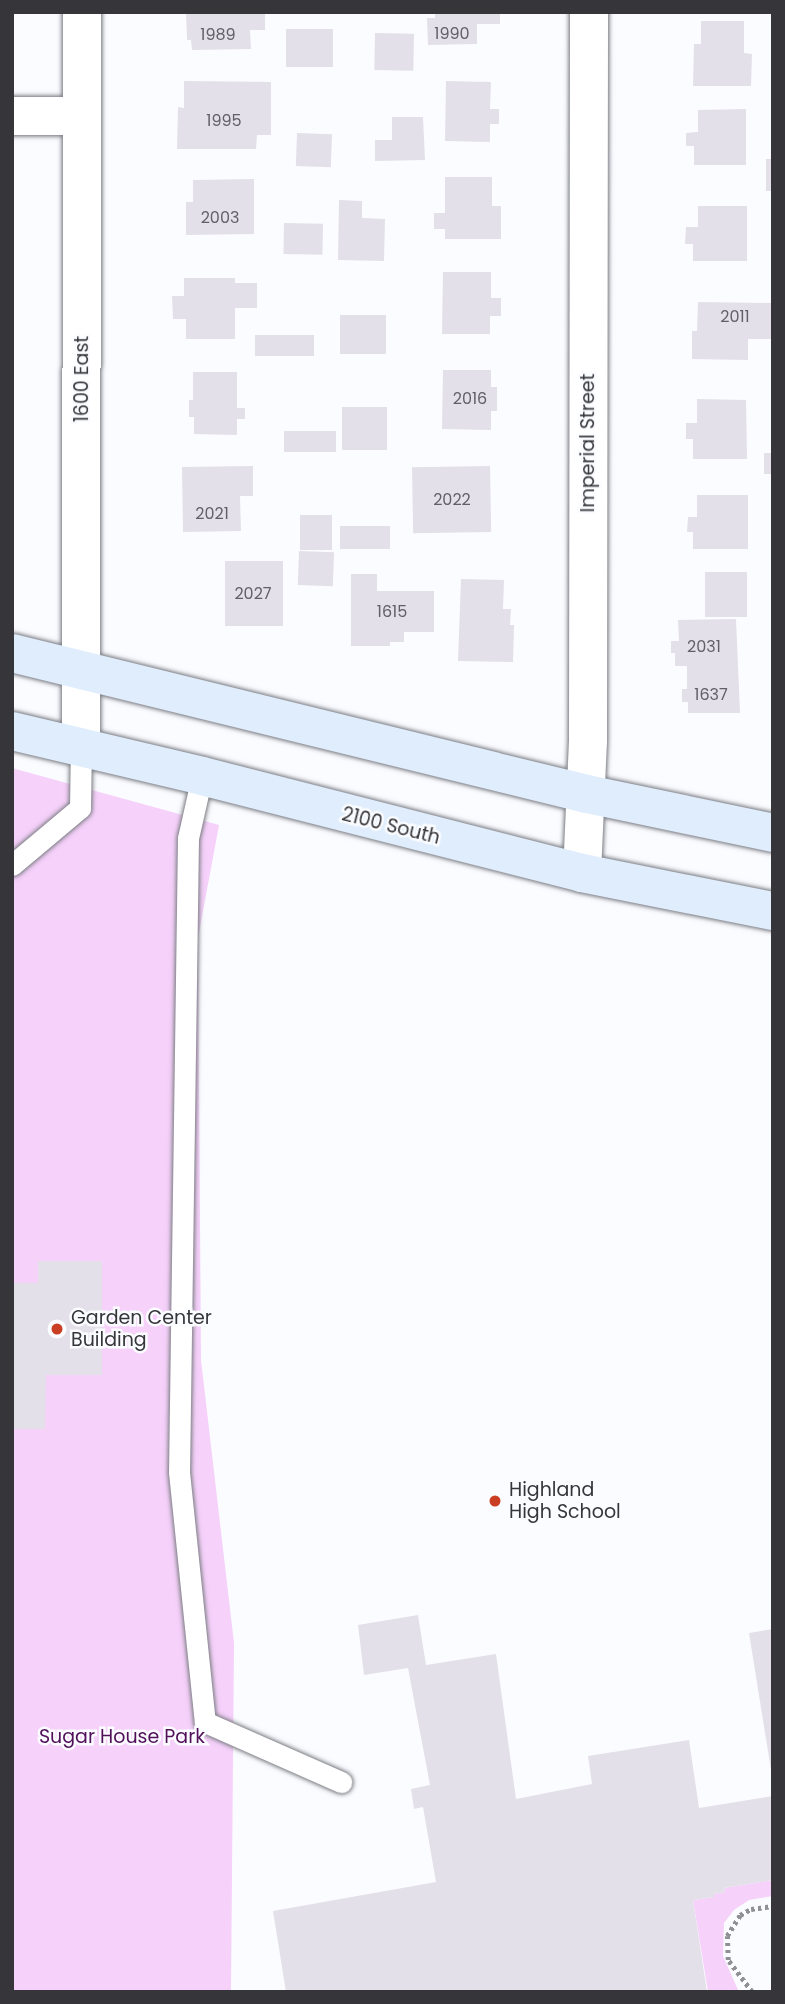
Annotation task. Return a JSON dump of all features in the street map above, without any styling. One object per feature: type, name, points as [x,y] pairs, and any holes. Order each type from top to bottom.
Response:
[{"type":"main road","points":[[12,653],[587,794],[773,833]]},
{"type":"main road","name":"2100 South","points":[[12,731],[202,776],[582,873],[723,904],[773,911]]},
{"type":"street","name":"1600 East","points":[[81,746],[82,12]]},
{"type":"street","name":"Imperial Street","points":[[582,873],[587,794],[589,12]]},
{"type":"street","points":[[12,116],[82,116]]},
{"type":"lane","points":[[12,865],[79,808],[81,746]]},
{"type":"lane","points":[[202,776],[188,838],[179,1472],[205,1722],[341,1782]]},
{"type":"path","points":[[752,1992],[728,1960],[727,1936],[740,1915],[751,1909],[773,1906]]},
{"type":"green space","name":"Sugar House Park","points":[[12,768],[219,825],[198,938],[201,1360],[234,1643],[231,1992],[12,1992]]},
{"type":"green space","points":[[773,1880],[773,1896],[749,1900],[734,1910],[724,1923],[723,1956],[739,1992],[708,1992],[693,1900],[714,1897],[714,1894],[725,1892],[724,1888]]},
{"type":"building","points":[[186,12],[265,12],[265,30],[250,30],[251,49],[192,50],[191,40],[187,40]]},
{"type":"building","points":[[435,12],[500,12],[500,24],[477,24],[477,44],[428,45],[427,18],[435,18]]},
{"type":"building","points":[[701,21],[744,21],[744,53],[752,54],[751,86],[693,86],[694,44],[701,44]]},
{"type":"building","points":[[286,29],[333,29],[333,67],[286,67]]},
{"type":"building","points":[[375,33],[414,34],[413,71],[374,70]]},
{"type":"building","points":[[184,81],[271,82],[271,135],[257,135],[256,149],[177,149],[178,107],[184,108]]},
{"type":"building","points":[[446,81],[491,82],[490,109],[499,109],[499,124],[490,124],[490,142],[445,141]]},
{"type":"building","points":[[746,109],[746,165],[694,165],[694,146],[686,146],[686,133],[698,132],[698,110]]},
{"type":"building","points":[[392,117],[423,117],[425,160],[375,161],[375,140],[392,140]]},
{"type":"building","points":[[297,133],[332,134],[331,167],[296,166]]},
{"type":"building","points":[[766,159],[773,159],[773,191],[766,191]]},
{"type":"building","points":[[445,177],[492,177],[492,206],[501,206],[501,239],[445,239],[445,229],[434,229],[434,213],[445,213]]},
{"type":"building","points":[[254,179],[254,234],[186,235],[186,202],[193,202],[193,180]]},
{"type":"building","points":[[339,200],[362,201],[362,218],[385,219],[384,261],[338,260]]},
{"type":"building","points":[[698,206],[747,206],[747,261],[693,261],[693,244],[685,244],[686,227],[698,227]]},
{"type":"building","points":[[284,223],[323,224],[322,255],[283,254]]},
{"type":"building","points":[[443,272],[491,272],[491,298],[501,298],[501,316],[490,316],[490,334],[442,334]]},
{"type":"building","points":[[184,278],[235,278],[235,283],[257,283],[257,308],[235,308],[235,339],[186,339],[186,319],[173,319],[172,296],[184,296]]},
{"type":"building","points":[[698,302],[772,303],[772,339],[748,339],[748,360],[692,359],[692,331],[697,331]]},
{"type":"building","points":[[340,315],[386,315],[386,354],[340,354]]},
{"type":"building","points":[[255,335],[314,335],[314,356],[255,356]]},
{"type":"building","points":[[443,370],[491,370],[491,387],[497,387],[497,411],[491,411],[491,430],[442,429]]},
{"type":"building","points":[[193,372],[237,372],[237,408],[245,408],[245,419],[237,419],[237,435],[194,434],[194,417],[189,417],[189,400],[193,400]]},
{"type":"building","points":[[697,399],[746,400],[747,459],[693,459],[693,439],[686,439],[686,423],[697,423]]},
{"type":"building","points":[[342,407],[387,407],[387,450],[342,450]]},
{"type":"building","points":[[284,431],[336,431],[336,452],[284,452]]},
{"type":"building","points":[[764,453],[773,453],[773,474],[764,474]]},
{"type":"building","points":[[253,466],[253,496],[240,496],[241,531],[183,532],[182,467]]},
{"type":"building","points":[[490,466],[491,532],[413,533],[412,467]]},
{"type":"building","points":[[697,495],[748,495],[748,549],[693,549],[693,532],[687,532],[688,517],[697,517]]},
{"type":"building","points":[[300,515],[332,515],[332,550],[300,550]]},
{"type":"building","points":[[340,526],[390,526],[390,549],[340,549]]},
{"type":"building","points":[[299,551],[334,552],[333,586],[298,585]]},
{"type":"building","points":[[225,561],[283,561],[283,626],[225,626]]},
{"type":"building","points":[[705,572],[747,572],[747,617],[705,617]]},
{"type":"building","points":[[351,574],[377,574],[377,591],[434,591],[434,632],[404,632],[404,642],[390,642],[390,646],[351,646]]},
{"type":"building","points":[[461,579],[504,580],[503,609],[511,609],[510,625],[514,625],[513,662],[458,661]]},
{"type":"building","points":[[736,619],[740,713],[688,713],[688,702],[682,702],[682,689],[687,689],[687,666],[675,666],[675,653],[671,653],[671,641],[679,641],[678,620]]},
{"type":"building","name":"Garden Center Building","points":[[38,1261],[102,1261],[102,1375],[46,1375],[45,1429],[12,1429],[12,1283],[38,1283]]},
{"type":"building","points":[[418,1615],[426,1665],[496,1654],[516,1799],[592,1784],[588,1756],[689,1740],[699,1808],[773,1796],[773,1880],[724,1888],[725,1892],[714,1894],[714,1897],[693,1900],[707,1992],[286,1992],[273,1911],[436,1882],[423,1807],[414,1809],[411,1789],[430,1785],[408,1668],[364,1675],[358,1625]]},
{"type":"building","points":[[773,1629],[773,1770],[771,1770],[749,1633]]},
{"type":"place","name":"Garden Center Building","points":[[57,1329]]},
{"type":"place","name":"Highland High School","points":[[495,1501]]}]
